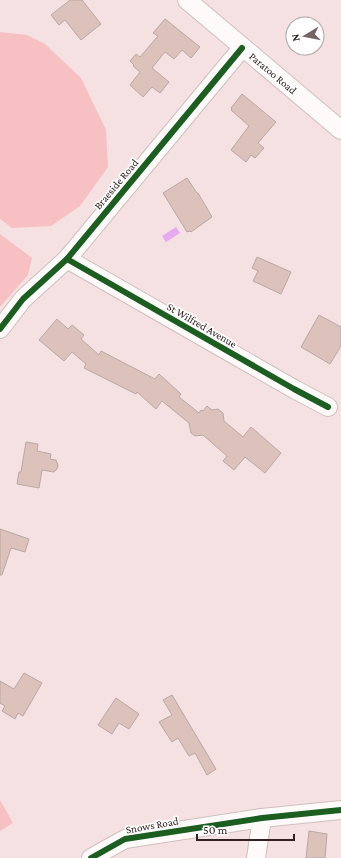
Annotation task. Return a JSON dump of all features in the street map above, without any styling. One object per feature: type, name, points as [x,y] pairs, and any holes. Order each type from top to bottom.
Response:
[{"type":"street","name":"Paratoo Road","points":[[187,0],[242,48],[341,130]]},
{"type":"street","name":"Braeside Road","points":[[0,329],[23,299],[67,259],[242,48]]},
{"type":"street","name":"St Wilfred Avenue","points":[[67,259],[328,407]]},
{"type":"street","name":"Snows Road","points":[[91,858],[125,838],[262,818],[341,810]]},
{"type":"street","points":[[256,858],[262,818]]},
{"type":"shaded area","points":[[0,32],[27,35],[45,44],[81,78],[106,130],[108,167],[80,206],[51,226],[12,228],[0,219]]},
{"type":"shaded area","points":[[176,227],[180,233],[166,242],[162,236]]},
{"type":"shaded area","points":[[0,234],[32,258],[28,275],[0,307]]},
{"type":"shaded area","points":[[0,800],[13,823],[0,831]]},
{"type":"building","points":[[70,0],[82,0],[101,24],[81,40],[65,20],[59,25],[51,15]]},
{"type":"building","points":[[165,19],[200,47],[191,58],[182,50],[174,59],[165,52],[152,68],[169,82],[160,93],[152,87],[143,97],[130,85],[140,72],[130,61],[136,54],[140,57],[158,36],[153,33]]},
{"type":"building","points":[[242,94],[276,122],[258,143],[264,148],[255,158],[251,155],[246,162],[231,150],[249,126],[231,110]]},
{"type":"building","points":[[187,178],[212,217],[191,232],[187,232],[163,193]]},
{"type":"building","points":[[257,257],[291,272],[281,294],[253,281],[258,271],[252,268]]},
{"type":"building","points":[[319,315],[341,327],[341,346],[330,364],[301,347]]},
{"type":"building","points":[[57,319],[68,329],[72,325],[84,335],[81,339],[99,355],[101,351],[155,379],[159,374],[181,394],[179,397],[199,413],[207,406],[212,410],[218,409],[223,413],[224,421],[243,437],[251,427],[281,453],[265,473],[245,457],[234,470],[223,461],[227,456],[203,435],[195,436],[191,433],[189,423],[162,401],[156,409],[137,392],[136,394],[84,368],[86,364],[72,352],[64,361],[39,340]]},
{"type":"building","points":[[26,442],[38,444],[37,451],[51,454],[50,459],[56,460],[58,465],[54,472],[42,470],[39,488],[17,484],[19,472],[21,472]]},
{"type":"building","points":[[0,529],[29,539],[25,552],[11,548],[2,575],[0,575]]},
{"type":"building","points":[[24,673],[42,683],[23,716],[18,713],[15,719],[2,711],[5,706],[0,703],[0,681],[14,689]]},
{"type":"building","points":[[172,695],[216,769],[207,775],[195,753],[189,756],[178,738],[172,742],[159,722],[172,715],[163,700]]},
{"type":"building","points":[[116,698],[139,714],[129,729],[119,723],[112,734],[98,725]]},
{"type":"building","points":[[309,831],[327,834],[325,858],[306,858]]},
{"type":"cycle path","points":[[0,329],[23,299],[67,259],[242,48]]},
{"type":"cycle path","points":[[67,259],[328,407]]},
{"type":"cycle path","points":[[91,858],[125,839],[262,818],[341,810]]}]
